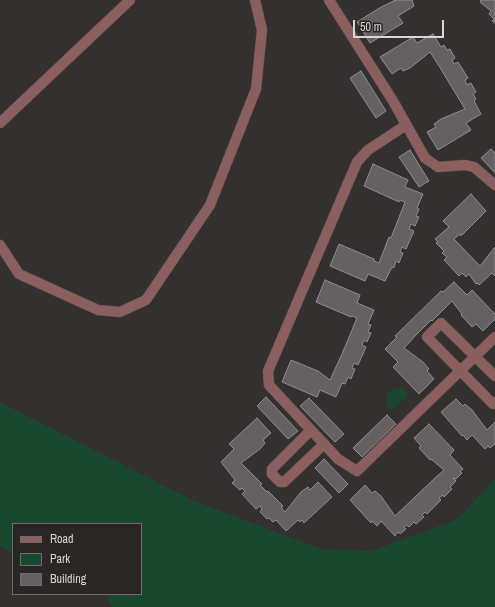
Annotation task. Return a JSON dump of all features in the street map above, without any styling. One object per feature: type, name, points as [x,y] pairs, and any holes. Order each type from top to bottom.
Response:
[{"type":"lane","points":[[0,123],[130,0]]},
{"type":"lane","points":[[0,245],[19,274],[98,310],[120,312],[146,300],[210,206],[256,89],[262,30],[255,0]]},
{"type":"lane","points":[[329,0],[425,158],[438,167],[465,165],[474,167],[495,185]]},
{"type":"lane","points":[[406,125],[368,150],[357,162],[268,371],[269,385],[338,459],[356,471],[476,357],[495,337]]},
{"type":"lane","points":[[495,376],[441,323],[427,337],[493,404],[495,402]]},
{"type":"lane","points":[[311,430],[272,469],[272,474],[280,482],[284,482],[324,444]]},
{"type":"green space","points":[[395,388],[404,389],[408,395],[392,411],[386,404],[387,394]]},
{"type":"green space","points":[[0,402],[194,501],[322,549],[371,551],[458,519],[495,479],[495,607],[112,607],[106,595],[142,595],[142,523],[12,523],[12,553],[0,547]]},
{"type":"building","points":[[396,0],[412,0],[414,6],[398,16],[403,23],[370,43],[357,22],[381,7]]},
{"type":"building","points":[[481,0],[495,0],[495,23],[492,21],[494,19],[489,14],[491,11],[480,2]]},
{"type":"building","points":[[433,34],[441,47],[444,45],[447,50],[450,49],[455,58],[452,60],[454,64],[458,62],[468,78],[465,80],[467,85],[471,83],[476,92],[473,94],[476,99],[474,101],[481,114],[466,123],[471,130],[438,150],[427,132],[436,127],[434,124],[441,119],[465,109],[439,66],[430,52],[410,68],[403,71],[401,68],[392,74],[380,57],[413,37],[417,43]]},
{"type":"building","points":[[361,71],[386,111],[376,118],[350,78]]},
{"type":"building","points":[[491,149],[495,153],[495,173],[481,158]]},
{"type":"building","points":[[410,150],[429,181],[419,187],[399,157]]},
{"type":"building","points":[[373,164],[408,180],[405,187],[423,194],[417,208],[419,209],[416,216],[419,217],[415,226],[411,224],[409,229],[414,231],[406,249],[402,247],[400,252],[403,253],[399,263],[396,261],[394,268],[392,267],[385,281],[368,274],[365,281],[330,266],[339,244],[374,259],[374,261],[379,263],[389,237],[391,238],[405,202],[400,200],[399,202],[364,186]]},
{"type":"building","points":[[471,194],[486,211],[461,236],[460,234],[454,239],[480,266],[495,247],[495,276],[492,273],[479,285],[477,283],[476,284],[469,274],[466,277],[462,273],[459,276],[444,260],[447,257],[442,253],[444,251],[436,243],[438,242],[435,239],[449,227],[443,221]]},
{"type":"building","points":[[325,280],[360,295],[357,303],[374,310],[368,324],[371,325],[368,332],[371,333],[367,342],[364,340],[362,345],[366,347],[358,365],[354,363],[352,368],[355,369],[351,379],[348,377],[345,384],[342,383],[336,397],[320,390],[317,397],[282,382],[291,360],[318,371],[330,380],[342,354],[357,318],[351,317],[316,302]]},
{"type":"building","points":[[454,282],[467,295],[472,290],[495,314],[495,319],[483,331],[476,324],[472,327],[461,315],[462,314],[452,301],[432,321],[431,320],[404,348],[423,362],[429,369],[427,371],[434,379],[419,394],[393,367],[398,362],[385,349],[397,337],[395,336],[441,291],[443,292]]},
{"type":"building","points":[[266,397],[298,431],[288,439],[257,406]]},
{"type":"building","points":[[309,398],[344,434],[335,442],[300,406]]},
{"type":"building","points":[[456,399],[463,406],[465,404],[472,410],[487,430],[495,422],[495,444],[490,448],[488,446],[485,449],[472,435],[467,440],[441,412]]},
{"type":"building","points":[[387,415],[396,424],[362,457],[353,448]]},
{"type":"building","points":[[257,418],[271,433],[263,440],[265,443],[260,449],[241,463],[262,484],[260,485],[283,506],[281,507],[285,512],[301,492],[308,487],[310,490],[318,482],[332,497],[304,523],[302,520],[300,522],[298,520],[286,531],[276,520],[273,522],[269,518],[267,519],[260,512],[262,509],[260,506],[256,509],[242,494],[245,491],[242,488],[240,490],[232,483],[235,480],[221,462],[234,449],[229,444]]},
{"type":"building","points":[[429,424],[454,450],[450,455],[463,469],[460,471],[462,473],[456,479],[453,478],[456,481],[450,487],[452,489],[444,497],[443,495],[439,498],[441,500],[427,514],[425,512],[422,515],[424,517],[416,524],[414,522],[409,527],[406,525],[404,527],[406,529],[400,534],[398,532],[395,536],[381,521],[377,526],[372,521],[371,523],[350,500],[365,485],[372,493],[375,491],[381,496],[395,516],[444,470],[431,459],[430,460],[419,448],[421,446],[414,438]]},
{"type":"building","points":[[324,459],[348,484],[339,493],[315,468]]}]
